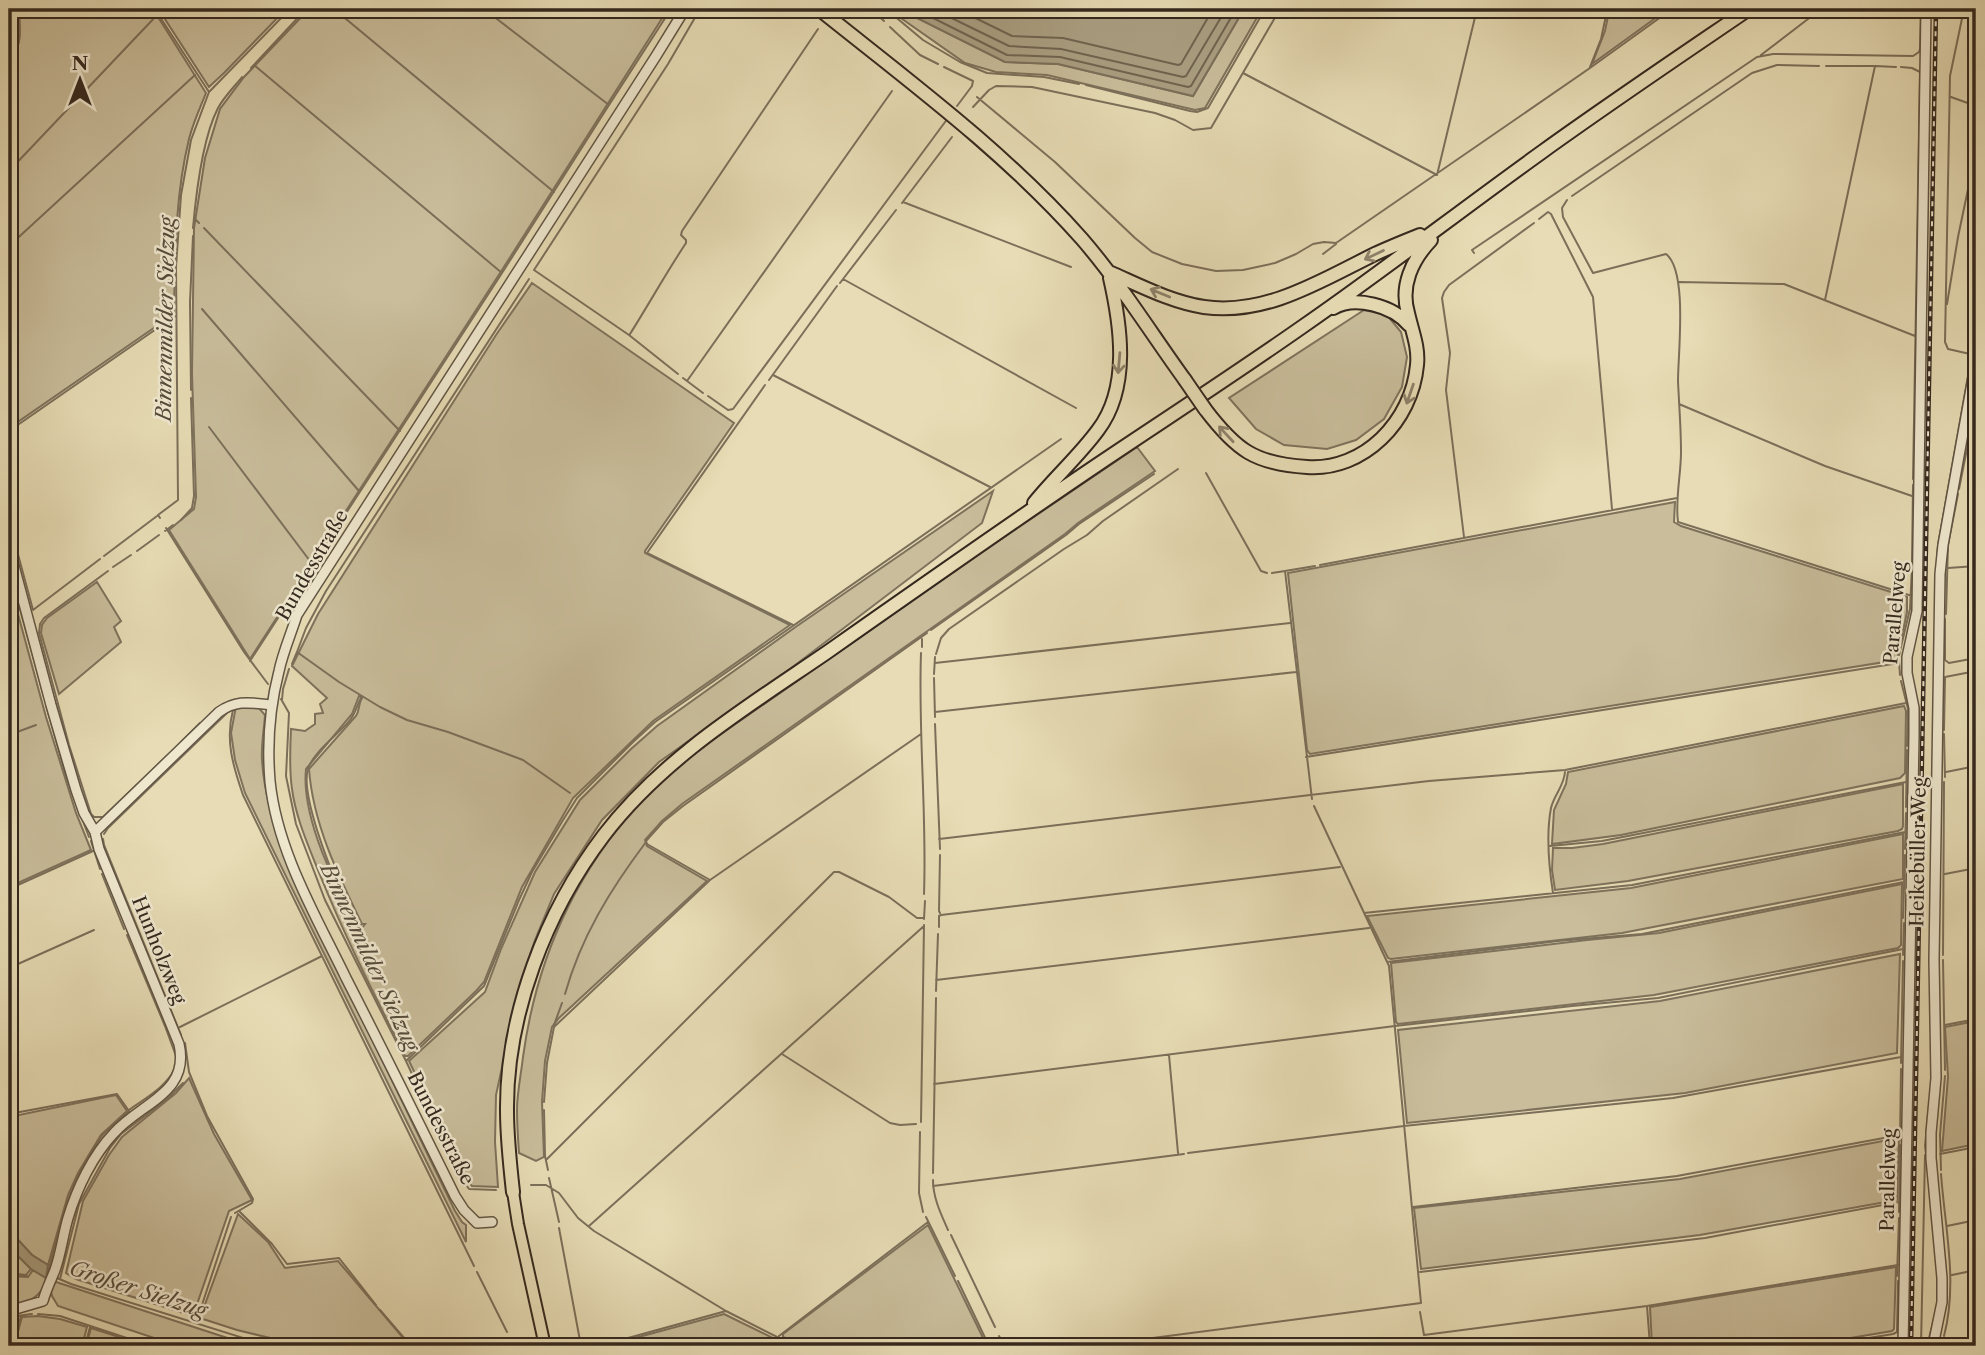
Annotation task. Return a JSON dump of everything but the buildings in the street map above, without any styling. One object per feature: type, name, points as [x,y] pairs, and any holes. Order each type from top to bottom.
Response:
[{"type":"highway","points":[[819,9],[957,118],[1052,207],[1109,272],[1223,431],[1244,451],[1266,461],[1312,468],[1344,462],[1381,441],[1403,413],[1418,367],[1418,350],[1406,302],[1410,271],[1418,254],[1438,233],[1441,225]]},
{"type":"highway","points":[[513,1192],[507,1107],[511,1060],[522,1002],[547,932],[568,890],[605,833],[663,770],[718,728],[1025,514],[1303,326],[1545,150],[1749,9]]},
{"type":"highway","points":[[1109,272],[1204,307],[1246,306],[1300,292],[1441,225]]},
{"type":"highway","points":[[1025,514],[1099,429],[1114,398],[1120,344],[1118,313],[1109,272]]},
{"type":"highway","points":[[1303,326],[1341,304],[1357,303],[1386,309],[1411,327]]},
{"type":"main road","points":[[513,1192],[545,1346]]},
{"type":"street","name":"Bundesstraße","points":[[492,1223],[477,1223],[464,1210],[449,1184],[317,919],[292,862],[277,819],[270,782],[272,705],[279,669],[298,615],[685,9]]},
{"type":"street","name":"Parallelweg","points":[[1903,1346],[1914,736],[1914,708],[1907,673],[1907,657],[1917,611],[1926,9]]},
{"type":"street","name":"Heikebüller Weg","points":[[1933,1346],[1941,1302],[1942,1278],[1931,1158],[1936,1078],[1934,960],[1940,574],[1976,361]]},
{"type":"street","name":"Hunholzweg","points":[[9,547],[76,790],[179,1044],[181,1063],[177,1079],[115,1132],[94,1161],[74,1201],[55,1270],[43,1300],[9,1311]]},
{"type":"street","points":[[95,832],[219,712],[229,705],[242,702],[272,705]]},
{"type":"shaded area","points":[[19,9],[148,9],[158,17],[206,93],[184,161],[177,226],[174,314],[9,428],[9,61],[19,42]]},
{"type":"shaded area","points":[[162,9],[286,9],[209,87],[161,13]]},
{"type":"shaded area","points":[[309,9],[668,9],[250,659],[169,530],[194,509],[196,497],[192,374],[194,228],[205,158],[220,109],[244,77]]},
{"type":"shaded area","points":[[888,9],[905,9],[913,16],[1005,62],[1058,64],[1193,96],[1244,9],[1262,9],[1205,108],[1195,110],[1047,75],[996,72],[965,63]]},
{"type":"shaded area","points":[[1668,9],[1592,64],[1605,31],[1609,11]]},
{"type":"shaded area","points":[[532,283],[734,423],[645,553],[790,625],[653,721],[573,798],[522,887],[484,982],[405,1056],[340,921],[307,843],[297,811],[290,774],[291,729],[305,731],[315,724],[315,714],[323,713],[320,704],[327,698],[292,666],[318,614]],"holes":[[[359,696],[362,698],[356,716],[309,769],[321,829],[344,887],[362,924],[365,924],[361,929],[341,895],[322,852],[309,808],[306,769],[352,714]]]},
{"type":"shaded area","points":[[1364,310],[1387,315],[1401,332],[1407,357],[1402,387],[1384,419],[1356,440],[1327,449],[1284,445],[1256,429],[1229,398]]},
{"type":"shaded area","points":[[1137,447],[1155,471],[682,804],[645,840],[647,846],[707,881],[552,1027],[545,1061],[542,1102],[544,1157],[536,1161],[519,1153],[517,1104],[523,1057],[537,988],[547,955],[575,893],[592,864],[635,808],[662,781],[711,741]]},
{"type":"shaded area","points":[[993,491],[982,523],[790,669],[659,762],[602,820],[554,894],[520,984],[496,1095],[498,1187],[472,1186],[464,1176],[409,1061],[485,992],[535,872],[580,800],[657,726]]},
{"type":"shaded area","points":[[1675,502],[1674,522],[1681,526],[1907,597],[1907,612],[1897,660],[1310,754],[1307,750],[1288,573]]},
{"type":"shaded area","points":[[9,581],[46,717],[76,813],[91,850],[9,887]]},
{"type":"shaded area","points":[[97,582],[121,621],[114,627],[121,642],[59,694],[41,633],[42,625],[47,618]]},
{"type":"shaded area","points":[[236,706],[258,707],[265,715],[262,749],[265,787],[287,863],[455,1211],[466,1225],[466,1242],[245,793],[235,760],[231,733]]},
{"type":"shaded area","points":[[1904,706],[1905,773],[1900,778],[1621,835],[1552,844],[1554,810],[1566,784],[1568,772]]},
{"type":"shaded area","points":[[1903,784],[1903,826],[1898,831],[1628,881],[1555,890],[1553,848],[1603,844]]},
{"type":"shaded area","points":[[1903,834],[1903,879],[1622,933],[1391,959],[1388,958],[1367,916],[1631,888]]},
{"type":"shaded area","points":[[1902,884],[1901,945],[1898,948],[1654,995],[1398,1024],[1396,1022],[1391,963],[1659,933]]},
{"type":"shaded area","points":[[1900,954],[1897,1053],[1685,1093],[1407,1123],[1398,1030],[1660,1001]]},
{"type":"shaded area","points":[[1976,1021],[1976,1144],[1942,1151],[1948,1077],[1945,1027]]},
{"type":"shaded area","points":[[189,1078],[214,1134],[252,1200],[229,1211],[193,1316],[76,1279],[66,1273],[83,1201],[109,1155],[122,1137],[176,1093]]},
{"type":"shaded area","points":[[116,1095],[127,1111],[101,1135],[78,1173],[68,1195],[48,1265],[32,1255],[9,1230],[9,1117]]},
{"type":"shaded area","points":[[1899,1138],[1897,1200],[1700,1235],[1421,1269],[1414,1208],[1680,1179]]},
{"type":"shaded area","points":[[238,1214],[268,1242],[285,1268],[338,1261],[410,1346],[303,1346],[200,1318]]},
{"type":"shaded area","points":[[928,1225],[987,1346],[803,1346],[783,1337],[783,1334]]},
{"type":"shaded area","points":[[9,1247],[31,1269],[26,1275],[9,1273]]},
{"type":"shaded area","points":[[1896,1267],[1892,1331],[1803,1346],[1652,1346],[1650,1307]]},
{"type":"shaded area","points":[[33,1270],[46,1278],[41,1291],[28,1301],[9,1306],[9,1276],[28,1277]]},
{"type":"shaded area","points":[[53,1281],[252,1346],[178,1346],[58,1306],[50,1287]]},
{"type":"shaded area","points":[[724,1314],[789,1346],[605,1346]]},
{"type":"shaded area","points":[[38,1316],[87,1327],[82,1346],[14,1346],[22,1317]]},
{"type":"shaded area","points":[[91,1328],[147,1346],[86,1346]]},
{"type":"water","points":[[9,9],[19,9],[20,30],[17,48],[9,61]]},
{"type":"water","points":[[905,9],[1244,9],[1193,96],[1058,64],[1005,62],[913,16]]},
{"type":"water","points":[[9,1230],[32,1255],[48,1265],[46,1278],[31,1269],[9,1247]]},
{"type":"waterway","name":"Binnenmilder Sielzug","points":[[151,9],[158,14],[209,92],[191,140],[181,195],[176,267],[178,500],[158,515],[160,518]]},
{"type":"waterway","points":[[9,171],[160,9]]},
{"type":"waterway","points":[[210,91],[290,9]]},
{"type":"waterway","points":[[251,68],[306,9]]},
{"type":"waterway","points":[[334,9],[554,192]]},
{"type":"waterway","points":[[484,9],[609,105],[671,9]]},
{"type":"waterway","points":[[678,374],[629,335],[534,270],[668,64],[700,9]]},
{"type":"waterway","points":[[871,9],[884,21]]},
{"type":"waterway","points":[[886,9],[923,40],[960,62],[987,73],[1044,77],[1079,84]]},
{"type":"waterway","points":[[1086,85],[1190,111],[1197,112],[1208,108],[1265,9]]},
{"type":"waterway","points":[[973,107],[996,86],[1032,87],[1155,113],[1193,130],[1211,128],[1280,9]]},
{"type":"waterway","points":[[1243,73],[1437,175],[1477,9]]},
{"type":"waterway","points":[[1590,67],[1601,39],[1607,11],[1610,9]]},
{"type":"waterway","points":[[977,97],[1055,162],[1152,252],[1182,264],[1216,271],[1243,270],[1275,263],[1313,244],[1336,243],[1672,9]]},
{"type":"waterway","points":[[1761,55],[1821,9]]},
{"type":"waterway","points":[[1474,253],[1472,250],[1757,57],[1773,54],[1913,56],[1920,49],[1921,9]]},
{"type":"waterway","points":[[1964,9],[1950,76],[1945,342],[1948,349],[1970,354]]},
{"type":"waterway","points":[[890,27],[920,55],[938,64]]},
{"type":"waterway","points":[[630,334],[686,243],[681,235],[682,231],[818,29]]},
{"type":"waterway","points":[[254,65],[502,273]]},
{"type":"waterway","points":[[1572,196],[1752,73],[1777,65],[1819,66]]},
{"type":"waterway","points":[[1826,66],[1874,66]]},
{"type":"waterway","points":[[1825,300],[1875,66],[1896,67]]},
{"type":"waterway","points":[[944,67],[973,81],[957,106]]},
{"type":"waterway","points":[[1901,67],[1920,72],[1913,479]]},
{"type":"waterway","points":[[9,246],[195,75]]},
{"type":"waterway","points":[[193,228],[198,183],[212,121],[226,96],[242,77]]},
{"type":"waterway","points":[[687,381],[892,91]]},
{"type":"waterway","points":[[1951,97],[1976,106]]},
{"type":"waterway","points":[[250,661],[609,105]]},
{"type":"waterway","points":[[708,396],[728,410],[733,409],[948,118]]},
{"type":"waterway","points":[[902,203],[952,137]]},
{"type":"waterway","points":[[1947,304],[1976,151]]},
{"type":"waterway","points":[[1567,200],[1562,208],[1563,217],[1593,273],[1666,254],[1673,263],[1680,313],[1678,381],[1681,452],[1678,522],[1912,596]]},
{"type":"waterway","points":[[903,202],[1071,267]]},
{"type":"waterway","points":[[840,283],[896,210]]},
{"type":"waterway","points":[[1539,219],[1548,212],[1551,214],[1593,297],[1612,509]]},
{"type":"waterway","points":[[194,218],[199,223]]},
{"type":"waterway","points":[[1464,537],[1446,390],[1450,353],[1442,298],[1449,285],[1534,223]]},
{"type":"waterway","points":[[204,228],[400,431]]},
{"type":"waterway","points":[[191,390],[190,302],[193,236]]},
{"type":"waterway","points":[[1323,254],[1336,244]]},
{"type":"waterway","points":[[297,652],[306,628],[326,591],[529,279]]},
{"type":"waterway","points":[[843,279],[1076,408]]},
{"type":"waterway","points":[[1679,282],[1784,284],[1915,336]]},
{"type":"waterway","points":[[769,380],[837,286]]},
{"type":"waterway","points":[[202,309],[359,491]]},
{"type":"waterway","points":[[9,431],[175,316]]},
{"type":"waterway","points":[[1937,557],[1976,331]]},
{"type":"waterway","points":[[773,375],[990,487]]},
{"type":"waterway","points":[[683,378],[703,393]]},
{"type":"waterway","points":[[765,385],[647,553],[793,625]]},
{"type":"waterway","points":[[181,520],[192,508],[194,496],[191,398]]},
{"type":"waterway","points":[[1959,489],[1976,403]]},
{"type":"waterway","points":[[1679,404],[1825,466],[1912,496]]},
{"type":"waterway","points":[[209,427],[313,565]]},
{"type":"waterway","points":[[406,1061],[484,986],[532,872],[563,820],[577,798],[633,742],[655,722],[1061,439]]},
{"type":"waterway","points":[[936,654],[941,638],[949,629],[1178,469]]},
{"type":"waterway","points":[[1206,473],[1261,571],[1267,573]]},
{"type":"waterway","points":[[931,630],[1154,474]]},
{"type":"waterway","points":[[1912,562],[1913,485]]},
{"type":"waterway","points":[[1946,614],[1948,545],[1958,494]]},
{"type":"waterway","points":[[1320,565],[1677,498]]},
{"type":"waterway","points":[[104,556],[157,516]]},
{"type":"waterway","points":[[9,521],[33,610],[100,559]]},
{"type":"waterway","name":"Binnenmilder Sielzug","points":[[165,531],[173,525]]},
{"type":"waterway","name":"Binnenmilder Sielzug","points":[[166,528],[244,652],[268,684]]},
{"type":"waterway","points":[[137,551],[159,535]]},
{"type":"waterway","points":[[113,567],[131,555]]},
{"type":"waterway","points":[[1312,799],[1285,571],[1315,566]]},
{"type":"waterway","points":[[1948,568],[1976,566]]},
{"type":"waterway","points":[[1899,655],[1910,609],[1912,567]]},
{"type":"waterway","points":[[9,569],[44,697]]},
{"type":"waterway","points":[[108,571],[44,618],[39,633],[91,814],[94,817],[103,817],[168,755]]},
{"type":"waterway","points":[[1272,573],[1285,571]]},
{"type":"waterway","points":[[1945,619],[1945,660],[1949,663],[1976,658]]},
{"type":"waterway","points":[[935,663],[1290,623]]},
{"type":"waterway","points":[[710,880],[646,841],[663,822],[683,806],[927,633]]},
{"type":"waterway","points":[[922,639],[922,647]]},
{"type":"waterway","points":[[292,664],[297,652],[380,707],[407,720],[523,760],[570,793]]},
{"type":"waterway","points":[[921,653],[924,894]]},
{"type":"waterway","points":[[934,674],[935,657]]},
{"type":"waterway","points":[[1899,661],[1900,675]]},
{"type":"waterway","points":[[1306,757],[1899,663]]},
{"type":"waterway","points":[[282,700],[289,669]]},
{"type":"waterway","points":[[1944,730],[1945,677],[1976,671]]},
{"type":"waterway","points":[[935,712],[1296,672]]},
{"type":"waterway","points":[[934,678],[935,717]]},
{"type":"waterway","points":[[1901,681],[1908,709],[1907,746]]},
{"type":"waterway","points":[[361,926],[343,898],[330,867],[312,813],[307,780],[311,763],[350,720],[362,696]]},
{"type":"waterway","name":"Binnenmilder Sielzug","points":[[281,699],[289,713],[286,776],[296,824],[325,900],[406,1061],[459,1175],[469,1189],[496,1190]]},
{"type":"waterway","points":[[939,839],[1429,781],[1565,770],[1906,703]]},
{"type":"waterway","points":[[46,705],[66,776],[89,837]]},
{"type":"waterway","points":[[233,710],[230,742],[243,795],[474,1266]]},
{"type":"waterway","points":[[104,834],[229,711]]},
{"type":"waterway","points":[[181,742],[200,723]]},
{"type":"waterway","points":[[935,724],[940,849]]},
{"type":"waterway","points":[[9,735],[36,725]]},
{"type":"waterway","points":[[544,1102],[547,1063],[554,1027],[710,880],[921,734]]},
{"type":"waterway","points":[[1944,734],[1945,777]]},
{"type":"waterway","points":[[1906,807],[1907,750]]},
{"type":"waterway","points":[[1946,772],[1976,766]]},
{"type":"waterway","points":[[1553,893],[1549,818],[1565,772]]},
{"type":"waterway","points":[[1550,846],[1602,841],[1906,782]]},
{"type":"waterway","points":[[1943,955],[1944,782]]},
{"type":"waterway","points":[[1091,1346],[1421,1303],[1389,966],[1314,806]]},
{"type":"waterway","points":[[1905,849],[1906,813]]},
{"type":"waterway","points":[[1364,913],[1632,885],[1905,832]]},
{"type":"waterway","points":[[103,839],[181,1035]]},
{"type":"waterway","points":[[91,841],[100,869]]},
{"type":"waterway","points":[[565,994],[579,953],[598,915],[646,842]]},
{"type":"waterway","points":[[9,889],[93,851]]},
{"type":"waterway","points":[[940,855],[940,913]]},
{"type":"waterway","points":[[1903,918],[1905,855]]},
{"type":"waterway","points":[[939,927],[941,915],[1340,867]]},
{"type":"waterway","points":[[1945,874],[1976,868]]},
{"type":"waterway","points":[[547,1159],[834,872],[889,897],[917,918],[924,918]]},
{"type":"waterway","points":[[102,874],[124,929]]},
{"type":"waterway","points":[[1387,962],[1558,941],[1642,934],[1904,882]]},
{"type":"waterway","points":[[924,919],[925,901]]},
{"type":"waterway","points":[[1903,955],[1904,923]]},
{"type":"waterway","points":[[921,1122],[924,925]]},
{"type":"waterway","points":[[589,1226],[924,926]]},
{"type":"waterway","points":[[936,980],[1369,928]]},
{"type":"waterway","points":[[9,968],[94,930]]},
{"type":"waterway","points":[[936,991],[938,934]]},
{"type":"waterway","points":[[127,935],[165,1026],[176,1061]]},
{"type":"waterway","points":[[934,1084],[1395,1026],[1658,998],[1903,949]]},
{"type":"waterway","points":[[180,1027],[322,956]]},
{"type":"waterway","points":[[1943,960],[1945,1070]]},
{"type":"waterway","points":[[1901,1063],[1903,961]]},
{"type":"waterway","points":[[1930,969],[1931,1022]]},
{"type":"waterway","points":[[933,1173],[936,998]]},
{"type":"waterway","points":[[554,1025],[562,1003]]},
{"type":"waterway","points":[[1945,1025],[1976,1019]]},
{"type":"waterway","points":[[185,1043],[189,1072],[207,1116],[253,1199],[252,1203],[235,1213]]},
{"type":"waterway","points":[[782,1054],[890,1123],[916,1124]]},
{"type":"waterway","points":[[1169,1055],[1178,1153]]},
{"type":"waterway","points":[[1188,1153],[1404,1126],[1673,1098],[1901,1057]]},
{"type":"waterway","points":[[1900,1140],[1901,1069]]},
{"type":"waterway","points":[[129,1110],[160,1087],[174,1070]]},
{"type":"waterway","points":[[1941,1170],[1940,1135],[1945,1076]]},
{"type":"waterway","points":[[60,1279],[79,1204],[110,1148],[121,1134],[167,1099],[183,1083]]},
{"type":"waterway","points":[[9,1114],[117,1094],[129,1111],[101,1137],[82,1169],[62,1220],[48,1273]]},
{"type":"waterway","points":[[1927,1162],[1925,1146],[1929,1105]]},
{"type":"waterway","points":[[544,1110],[548,1170]]},
{"type":"waterway","points":[[920,1132],[919,1193],[923,1212]]},
{"type":"waterway","points":[[1413,1207],[1677,1176],[1900,1135]]},
{"type":"waterway","points":[[1899,1212],[1900,1145]]},
{"type":"waterway","points":[[1940,1154],[1976,1147]]},
{"type":"waterway","points":[[933,1186],[1184,1154]]},
{"type":"waterway","points":[[1921,1346],[1925,1155]]},
{"type":"waterway","points":[[1941,1174],[1950,1276],[1944,1336]]},
{"type":"waterway","points":[[549,1178],[559,1222]]},
{"type":"waterway","points":[[933,1180],[936,1200],[948,1230]]},
{"type":"waterway","name":"Binnenmilder Sielzug","points":[[531,1185],[546,1185],[559,1193],[578,1218],[594,1231],[726,1311],[795,1346]]},
{"type":"waterway","points":[[1420,1272],[1705,1238],[1899,1202]]},
{"type":"waterway","points":[[239,1211],[272,1244],[287,1264],[339,1258],[376,1305]]},
{"type":"waterway","points":[[196,1323],[231,1217]]},
{"type":"waterway","points":[[926,1217],[955,1276]]},
{"type":"waterway","points":[[1897,1276],[1899,1218]]},
{"type":"waterway","points":[[1947,1226],[1976,1220]]},
{"type":"waterway","points":[[779,1336],[928,1222]]},
{"type":"waterway","points":[[559,1228],[581,1346]]},
{"type":"waterway","points":[[951,1235],[995,1327]]},
{"type":"waterway","points":[[1420,1312],[1424,1335],[1647,1306],[1898,1265]]},
{"type":"waterway","points":[[1952,1275],[1976,1270]]},
{"type":"waterway","points":[[477,1272],[507,1332]]},
{"type":"waterway","points":[[9,1275],[27,1276]]},
{"type":"waterway","name":"Großer Sielzug","points":[[57,1278],[269,1346]]},
{"type":"waterway","points":[[958,1281],[989,1346]]},
{"type":"waterway","points":[[1820,1346],[1897,1332],[1898,1281]]},
{"type":"waterway","points":[[1647,1306],[1650,1346]]},
{"type":"waterway","points":[[1927,1346],[1937,1307]]},
{"type":"waterway","points":[[380,1310],[411,1346]]},
{"type":"waterway","points":[[599,1346],[726,1311]]},
{"type":"waterway","points":[[9,1317],[32,1314]]},
{"type":"waterway","points":[[38,1314],[60,1316],[151,1346]]},
{"type":"waterway","points":[[12,1346],[21,1316]]},
{"type":"waterway","points":[[85,1346],[90,1327]]},
{"type":"waterway","points":[[999,1336],[1005,1346]]},
{"type":"waterway","points":[[510,1338],[514,1346]]},
{"type":"waterway","points":[[1941,1346],[1943,1341]]},
{"type":"railway","points":[[1911,1346],[1936,9]]}]
